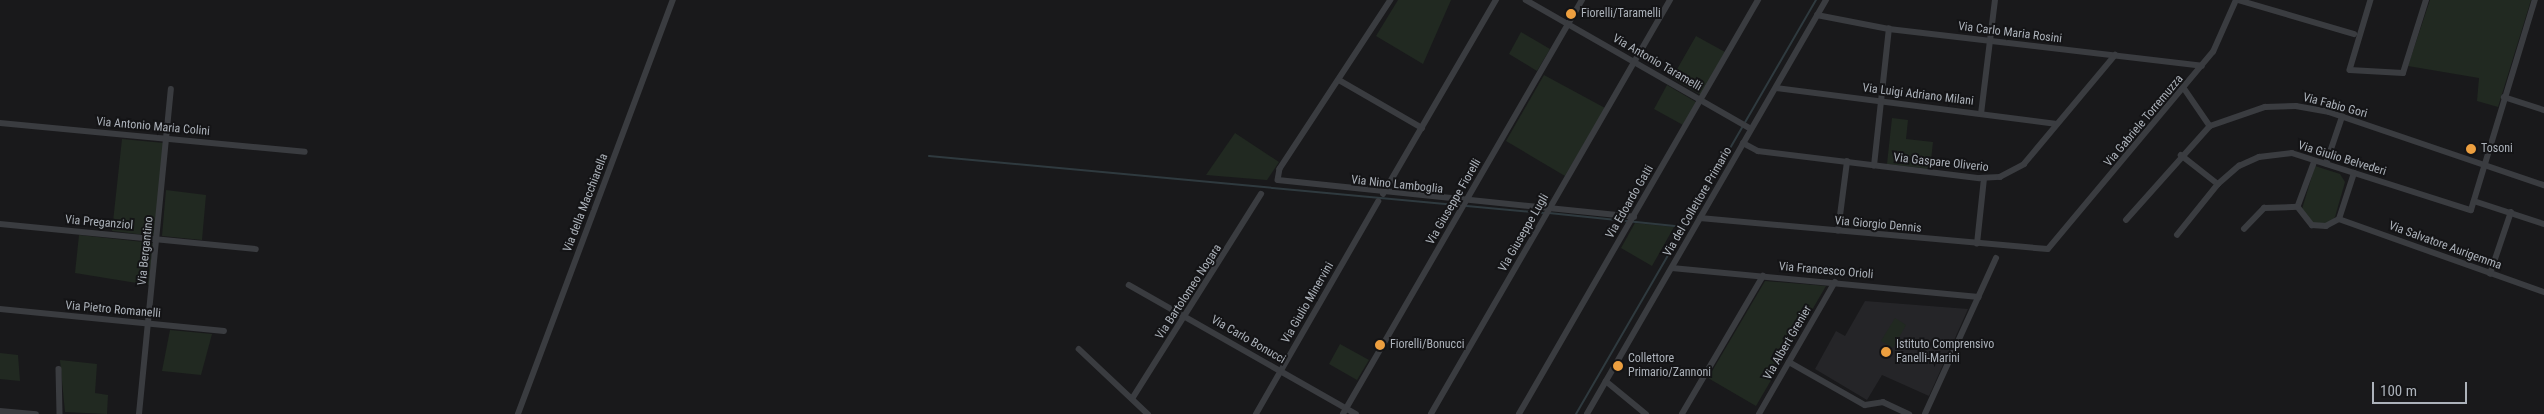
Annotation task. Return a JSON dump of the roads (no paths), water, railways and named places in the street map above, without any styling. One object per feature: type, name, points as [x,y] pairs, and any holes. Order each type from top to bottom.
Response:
[{"type":"street","name":"Via della Macchiarella","points":[[518,414],[673,0]]},
{"type":"street","points":[[1391,0],[1339,80],[1422,128]]},
{"type":"street","points":[[1383,194],[1496,0]]},
{"type":"street","name":"Via Antonio Taramelli","points":[[1526,0],[1752,129]]},
{"type":"street","name":"Via Giuseppe Fiorelli","points":[[1345,411],[1582,0]]},
{"type":"street","name":"Via Giuseppe Lugli","points":[[1431,414],[1670,0]]},
{"type":"street","name":"Via Edoardo Gatti","points":[[1519,414],[1758,0]]},
{"type":"street","name":"Via del Collettore Primario","points":[[1587,414],[1826,0]]},
{"type":"street","points":[[1981,114],[1995,0]]},
{"type":"street","points":[[2237,0],[2354,34]]},
{"type":"street","name":"Via Gabriele Torremuzza","points":[[2053,246],[2202,66],[2221,40],[2237,0]]},
{"type":"street","points":[[2371,0],[2350,70],[2403,73],[2426,0]]},
{"type":"street","points":[[2535,0],[2483,165],[2474,201],[2544,224]]},
{"type":"street","name":"Via Carlo Maria Rosini","points":[[1817,15],[1889,29],[2202,66]]},
{"type":"street","points":[[1874,166],[1889,29]]},
{"type":"street","name":"Via Gaspare Oliverio","points":[[1743,143],[1758,151],[1984,179],[2018,169],[2115,55]]},
{"type":"street","name":"Via Nino Lamboglia","points":[[1339,80],[1277,179],[1383,194],[1634,217]]},
{"type":"street","name":"Via Luigi Adriano Milani","points":[[1776,88],[2057,124]]},
{"type":"street","points":[[2184,88],[2210,126]]},
{"type":"street","name":"Via Bergantino","points":[[139,414],[172,90]]},
{"type":"street","points":[[2504,97],[2544,110]]},
{"type":"street","name":"Via Fabio Gori","points":[[2126,220],[2181,155],[2210,126],[2265,107],[2296,106],[2342,117],[2544,185]]},
{"type":"street","points":[[2326,164],[2342,117]]},
{"type":"street","name":"Via Antonio Maria Colini","points":[[0,123],[305,152]]},
{"type":"street","name":"Via Giulio Belvederi","points":[[2176,236],[2218,184],[2239,166],[2259,157],[2292,153],[2471,210],[2474,201]]},
{"type":"street","points":[[2181,155],[2218,184]]},
{"type":"street","points":[[2298,207],[2315,161]]},
{"type":"street","points":[[1838,231],[1847,162]]},
{"type":"street","points":[[2298,207],[2312,225],[2326,226],[2339,219],[2354,173]]},
{"type":"street","points":[[1977,244],[1984,179]]},
{"type":"street","name":"Via Bartolomeo Nogara","points":[[1132,399],[1261,194]]},
{"type":"street","name":"Via Giulio Minervini","points":[[1256,414],[1378,202]]},
{"type":"street","points":[[2244,229],[2264,208],[2298,207]]},
{"type":"street","points":[[2490,274],[2511,212]]},
{"type":"street","name":"Via Giorgio Dennis","points":[[1700,218],[2043,250],[2053,246]]},
{"type":"street","name":"Via Salvatore Aurigemma","points":[[2339,219],[2544,292]]},
{"type":"street","name":"Via Preganziol","points":[[0,224],[256,249]]},
{"type":"street","points":[[1925,414],[1996,258]]},
{"type":"street","name":"Via Francesco Orioli","points":[[1672,268],[1979,297]]},
{"type":"street","points":[[1682,414],[1763,276]]},
{"type":"street","name":"Via Albert Grenier","points":[[1759,414],[1835,282]]},
{"type":"street","name":"Via Carlo Bonucci","points":[[1130,285],[1281,371],[1345,411],[1356,414]]},
{"type":"street","name":"Via Pietro Romanelli","points":[[0,309],[224,331]]},
{"type":"street","points":[[1079,349],[1148,414]]},
{"type":"street","points":[[1788,362],[1865,405],[1883,402],[1909,414]]},
{"type":"street","points":[[58,369],[60,414]]},
{"type":"street","points":[[1606,381],[1646,414]]},
{"type":"street","points":[[0,411],[36,414]]},
{"type":"waterway","points":[[1576,414],[1816,0]]},
{"type":"waterway","points":[[929,156],[1544,213]]},
{"type":"waterway","points":[[1549,213],[1684,227]]},
{"type":"place","name":"Fiorelli/Taramelli","points":[[1571,14]]},
{"type":"place","name":"Tosoni","points":[[2471,149]]},
{"type":"place","name":"Fiorelli/Bonucci","points":[[1380,345]]},
{"type":"place","name":"Istituto Comprensivo Fanelli-Marini","points":[[1886,352]]},
{"type":"place","name":"Collettore Primario/Zannoni","points":[[1618,366]]}]
